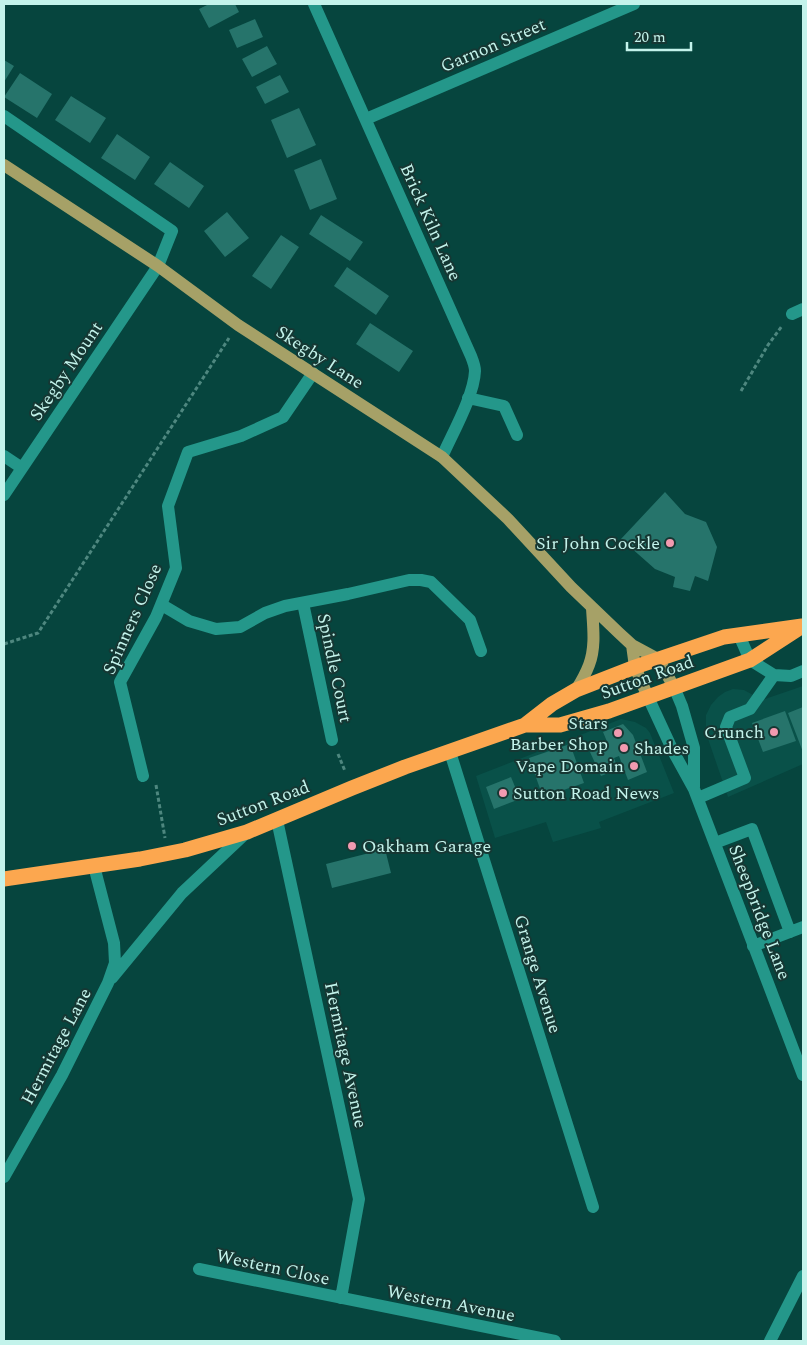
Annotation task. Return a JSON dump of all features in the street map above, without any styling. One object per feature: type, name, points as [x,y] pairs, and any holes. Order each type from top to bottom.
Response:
[{"type":"highway","name":"Sutton Road","points":[[525,725],[560,725],[609,711],[750,660],[803,626]]},
{"type":"highway","name":"Sutton Road","points":[[4,879],[140,860],[185,850],[247,832],[405,767],[525,725],[552,704],[576,690],[635,667],[724,637],[803,626]]},
{"type":"main road","name":"Skegby Lane","points":[[4,165],[158,266],[238,325],[442,457],[508,519],[592,608],[632,645],[658,659]]},
{"type":"main road","points":[[576,690],[589,664],[592,653],[592,608]]},
{"type":"main road","points":[[632,645],[635,667],[648,697]]},
{"type":"main road","points":[[658,659],[674,687]]},
{"type":"street","name":"Brick Kiln Lane","points":[[314,4],[472,356],[475,369],[473,384],[442,457]]},
{"type":"street","name":"Garnon Street","points":[[366,119],[634,4]]},
{"type":"street","name":"Skegby Mount","points":[[4,116],[172,231],[158,266],[4,495]]},
{"type":"street","name":"Spinners Close","points":[[143,776],[120,682],[162,605],[176,568],[168,506],[188,452],[241,436],[283,417],[313,373]]},
{"type":"street","points":[[468,398],[504,406],[516,434]]},
{"type":"street","points":[[4,456],[22,468]]},
{"type":"street","name":"Spindle Court","points":[[162,605],[189,621],[216,629],[240,627],[265,613],[285,606],[409,580],[421,580],[432,582],[470,620],[481,651]]},
{"type":"street","name":"Spindle Court","points":[[304,603],[332,740]]},
{"type":"street","points":[[739,635],[750,660],[774,675],[791,676],[803,671]]},
{"type":"street","points":[[696,794],[745,778],[726,727],[730,716],[750,709],[774,675]]},
{"type":"street","name":"Sheepbridge Lane","points":[[674,687],[682,706],[694,748],[696,794]]},
{"type":"street","name":"Sheepbridge Lane","points":[[648,697],[673,751],[696,794],[803,1075]]},
{"type":"street","name":"Grange Avenue","points":[[450,752],[593,1207]]},
{"type":"street","name":"Hermitage Avenue","points":[[277,820],[359,1199],[341,1298]]},
{"type":"street","points":[[715,843],[752,829],[790,932]]},
{"type":"street","name":"Hermitage Lane","points":[[108,983],[182,892],[247,832]]},
{"type":"street","name":"Hermitage Lane","points":[[4,1177],[62,1075],[108,983],[114,963],[114,943],[94,866]]},
{"type":"street","points":[[753,946],[803,928]]},
{"type":"street","name":"Western Close","points":[[199,1269],[341,1298]]},
{"type":"street","points":[[770,1341],[803,1276]]},
{"type":"street","name":"Western Avenue","points":[[341,1298],[555,1341]]},
{"type":"path","points":[[741,391],[768,346],[797,312]]},
{"type":"path","points":[[4,644],[38,632],[238,325]]},
{"type":"path","points":[[332,740],[352,788]]},
{"type":"path","points":[[143,776],[156,784],[168,853]]},
{"type":"shaded area","points":[[803,686],[803,764],[728,797],[706,733],[706,715],[711,705],[718,697],[733,689],[744,690],[762,700]]},
{"type":"shaded area","points":[[621,719],[635,722],[646,728],[650,733],[674,793],[599,822],[601,828],[553,842],[546,822],[495,838],[476,776]]},
{"type":"building","points":[[209,4],[235,4],[239,12],[209,28],[199,9]]},
{"type":"building","points":[[255,19],[263,37],[237,48],[229,30]]},
{"type":"building","points":[[267,46],[277,64],[252,77],[242,59]]},
{"type":"building","points":[[4,60],[14,66],[4,82]]},
{"type":"building","points":[[20,73],[52,94],[37,118],[4,97]]},
{"type":"building","points":[[280,75],[289,92],[265,104],[256,87]]},
{"type":"building","points":[[71,96],[106,118],[90,143],[55,120]]},
{"type":"building","points":[[299,108],[316,145],[287,158],[271,120]]},
{"type":"building","points":[[117,134],[150,157],[135,180],[101,158]]},
{"type":"building","points":[[321,159],[337,199],[310,210],[294,170]]},
{"type":"building","points":[[170,162],[204,186],[189,208],[154,184]]},
{"type":"building","points":[[227,212],[249,238],[225,257],[204,231]]},
{"type":"building","points":[[321,215],[363,242],[350,261],[309,234]]},
{"type":"building","points":[[281,235],[299,247],[271,289],[252,276]]},
{"type":"building","points":[[347,267],[389,296],[376,315],[334,286]]},
{"type":"building","points":[[370,323],[413,351],[399,372],[356,344]]},
{"type":"building","name":"Sir John Cockle","points":[[665,492],[685,514],[706,522],[717,547],[708,581],[695,576],[690,591],[673,587],[675,577],[655,569],[621,539]]},
{"type":"building","points":[[803,707],[803,752],[788,713]]},
{"type":"building","name":"Crunch","points":[[785,711],[796,741],[763,752],[752,723]]},
{"type":"building","points":[[623,724],[633,735],[647,772],[628,780],[619,756],[614,758],[618,769],[601,776],[590,752],[608,744],[603,732]]},
{"type":"building","points":[[570,744],[584,783],[543,797],[529,758]]},
{"type":"building","name":"Sutton Road News","points":[[511,777],[520,799],[494,809],[486,787]]},
{"type":"building","points":[[385,849],[391,873],[332,888],[326,864]]},
{"type":"place","name":"Sir John Cockle","points":[[670,543]]},
{"type":"place","name":"Crunch","points":[[774,732]]},
{"type":"place","name":"Stars Barber Shop","points":[[618,733]]},
{"type":"place","name":"Shades","points":[[624,748]]},
{"type":"place","name":"Vape Domain","points":[[634,766]]},
{"type":"place","name":"Sutton Road News","points":[[503,793]]},
{"type":"place","name":"Oakham Garage","points":[[352,846]]}]
